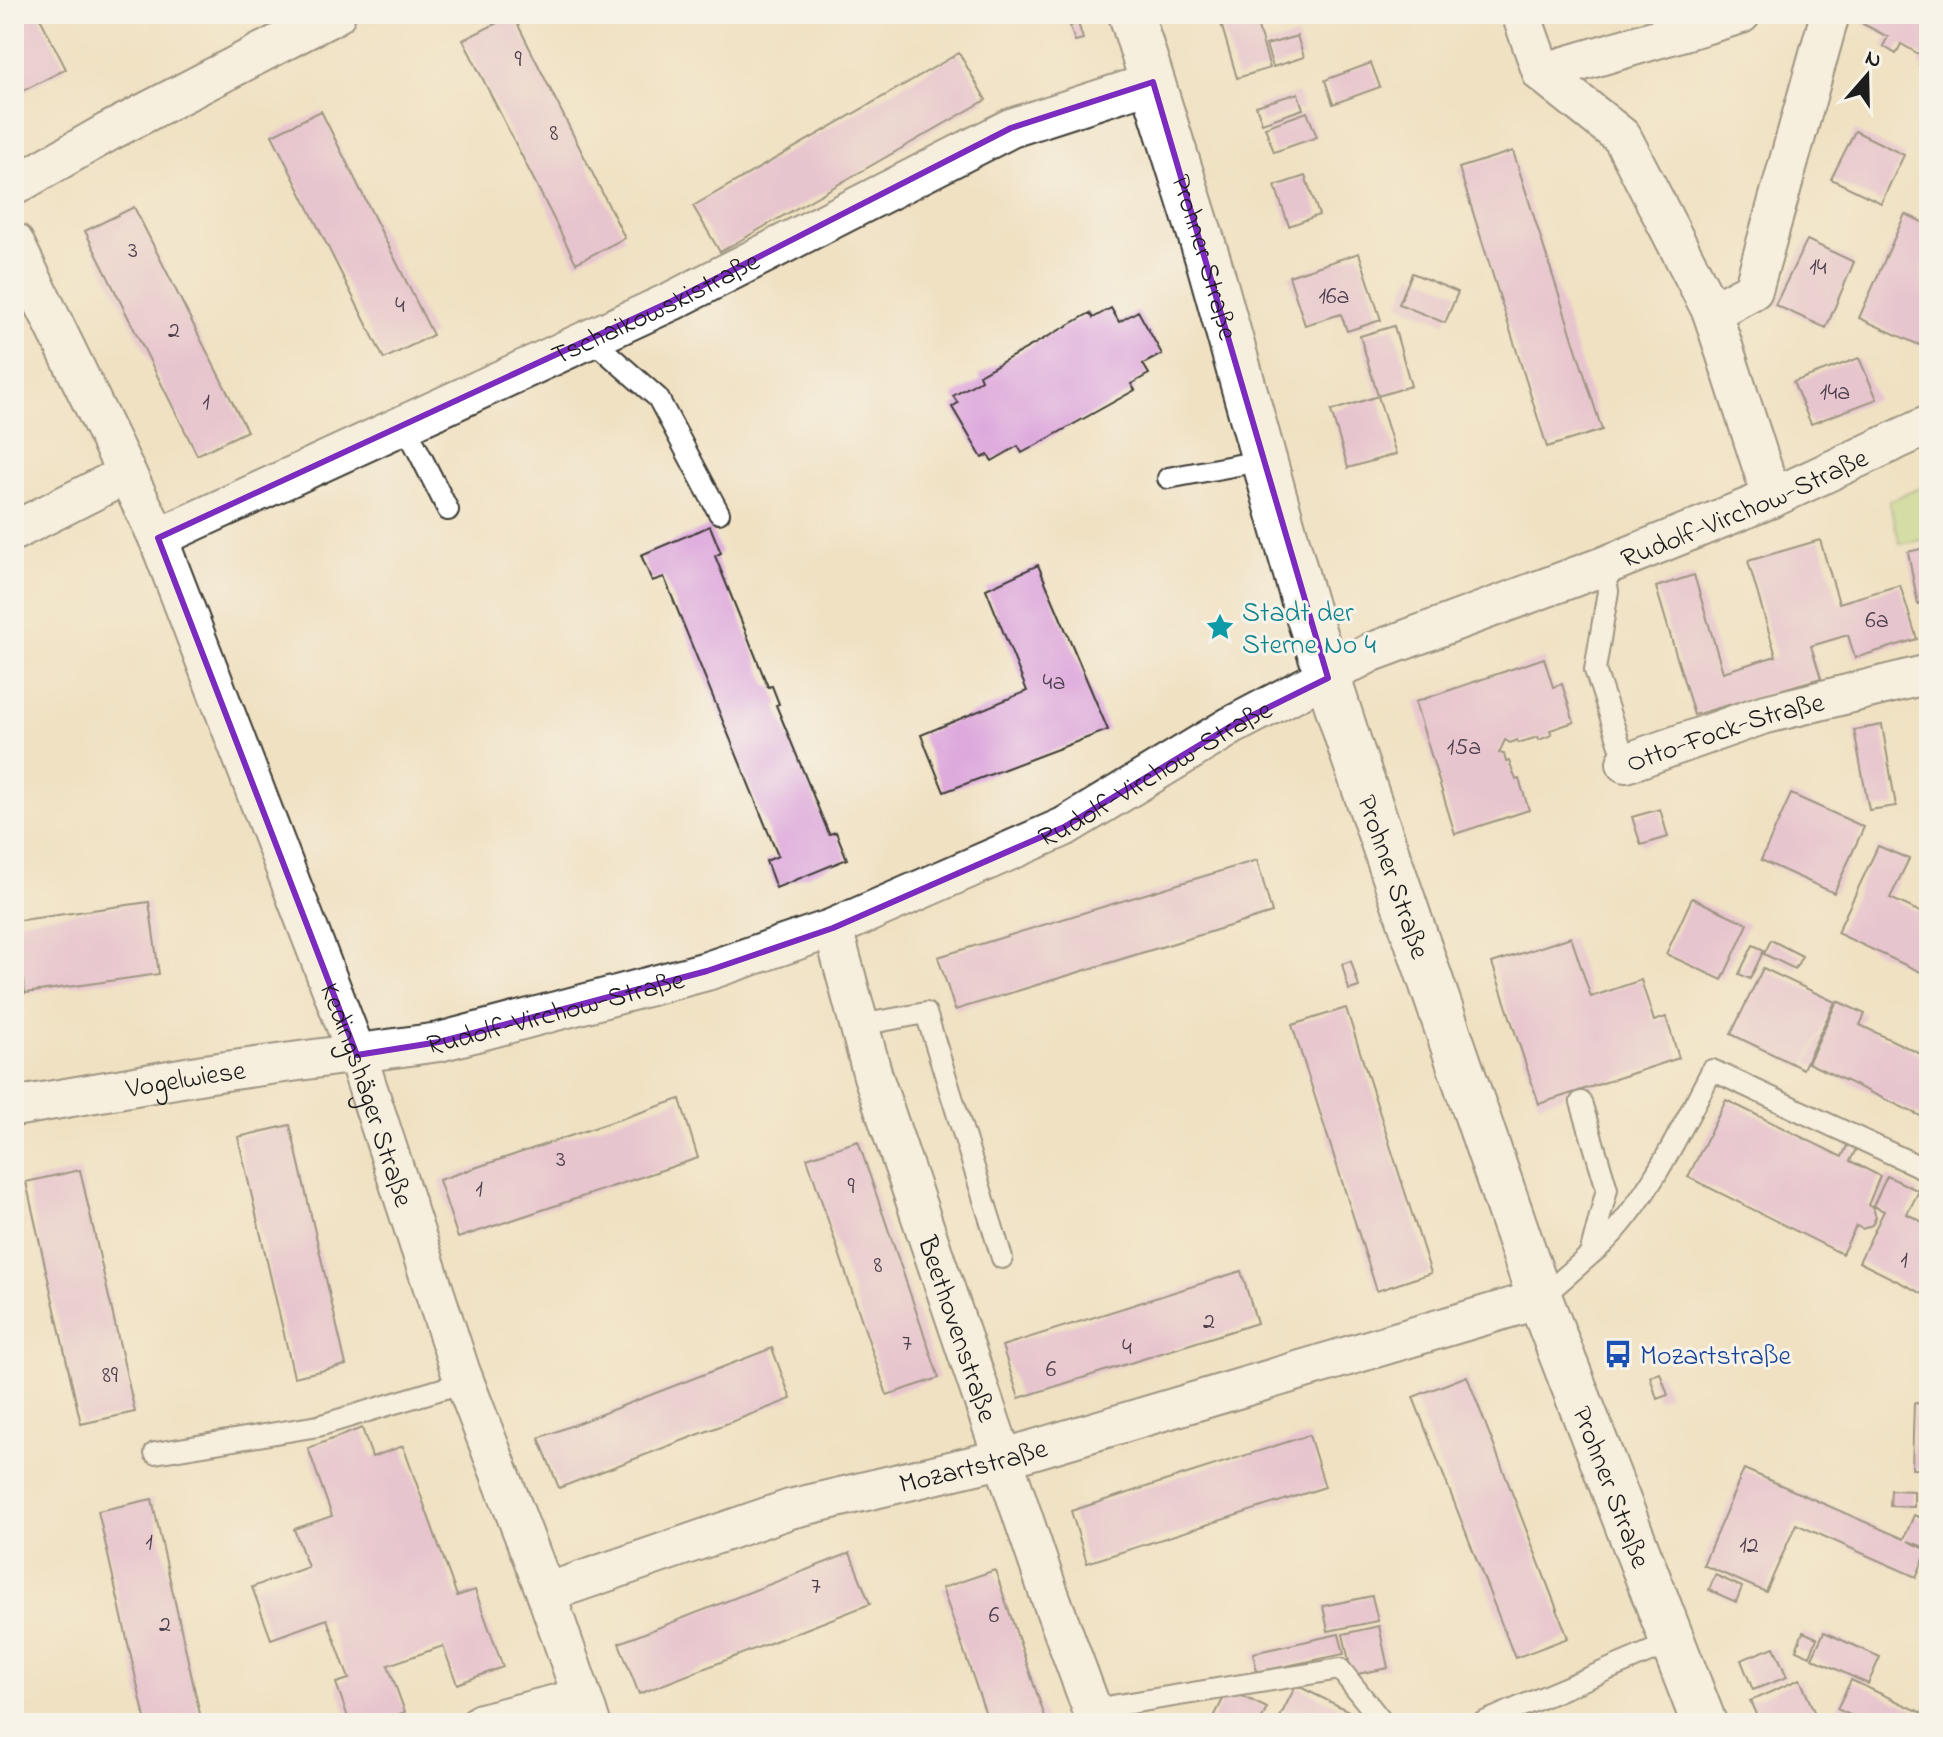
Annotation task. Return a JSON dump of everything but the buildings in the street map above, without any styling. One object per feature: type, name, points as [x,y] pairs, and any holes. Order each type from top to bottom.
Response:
[{"type":"main road","name":"Prohner Straße","points":[[1131,14],[1328,678],[1540,1299],[1704,1723]]},
{"type":"street","points":[[14,186],[108,132],[336,14]]},
{"type":"street","points":[[1521,14],[1542,73],[1622,137],[1712,312],[1772,498]]},
{"type":"street","points":[[1542,73],[1741,14]]},
{"type":"street","points":[[1712,312],[1753,290],[1830,14]]},
{"type":"street","name":"Tschaikowskistraße","points":[[158,538],[589,337],[686,295],[1011,128],[1153,82]]},
{"type":"street","name":"Kedingshäger Straße","points":[[14,242],[158,538],[357,1055],[465,1382],[546,1593],[586,1710]]},
{"type":"street","name":"Rudolf-Virchow-Straße","points":[[357,1055],[439,1042],[598,1002],[707,971],[833,928],[1064,827],[1231,726],[1328,678],[1372,652],[1604,566],[1772,498],[1929,425]]},
{"type":"street","points":[[14,531],[127,474]]},
{"type":"street","name":"Otto-Fock-Straße","points":[[1626,763],[1762,715],[1929,674]]},
{"type":"street","name":"Beethovenstraße","points":[[833,928],[873,1076],[1047,1588],[1095,1716]]},
{"type":"street","name":"Vogelwiese","points":[[14,1107],[204,1074],[357,1055]]},
{"type":"street","name":"Mozartstraße","points":[[546,1593],[790,1509],[1005,1458],[1540,1299]]},
{"type":"street","points":[[481,1723],[586,1710]]},
{"type":"lane","points":[[589,337],[658,398],[719,513]]},
{"type":"lane","points":[[404,423],[448,510]]},
{"type":"lane","points":[[1168,478],[1265,460]]},
{"type":"lane","name":"Otto-Fock-Straße","points":[[1604,566],[1608,591],[1595,670],[1626,763]]},
{"type":"lane","points":[[860,1025],[926,1013],[1002,1258]]},
{"type":"lane","points":[[1540,1299],[1607,1241],[1669,1154],[1712,1070],[1929,1171]]},
{"type":"lane","points":[[1581,1102],[1607,1189],[1590,1255]]},
{"type":"lane","points":[[155,1453],[318,1426],[465,1382]]},
{"type":"lane","points":[[1482,1723],[1673,1642]]},
{"type":"lane","points":[[1095,1716],[1340,1669],[1383,1723]]},
{"type":"highlighted area","points":[[1153,82],[1328,678],[1231,726],[1064,827],[833,928],[707,971],[439,1042],[357,1055],[158,538],[672,301],[1011,128]]},
{"type":"green space","points":[[1929,484],[1929,539],[1900,544],[1889,501]]},
{"type":"place","name":"Stadt der Sterne No 4","points":[[1220,627]]},
{"type":"place","name":"Mozartstraße","points":[[1618,1354]]}]
